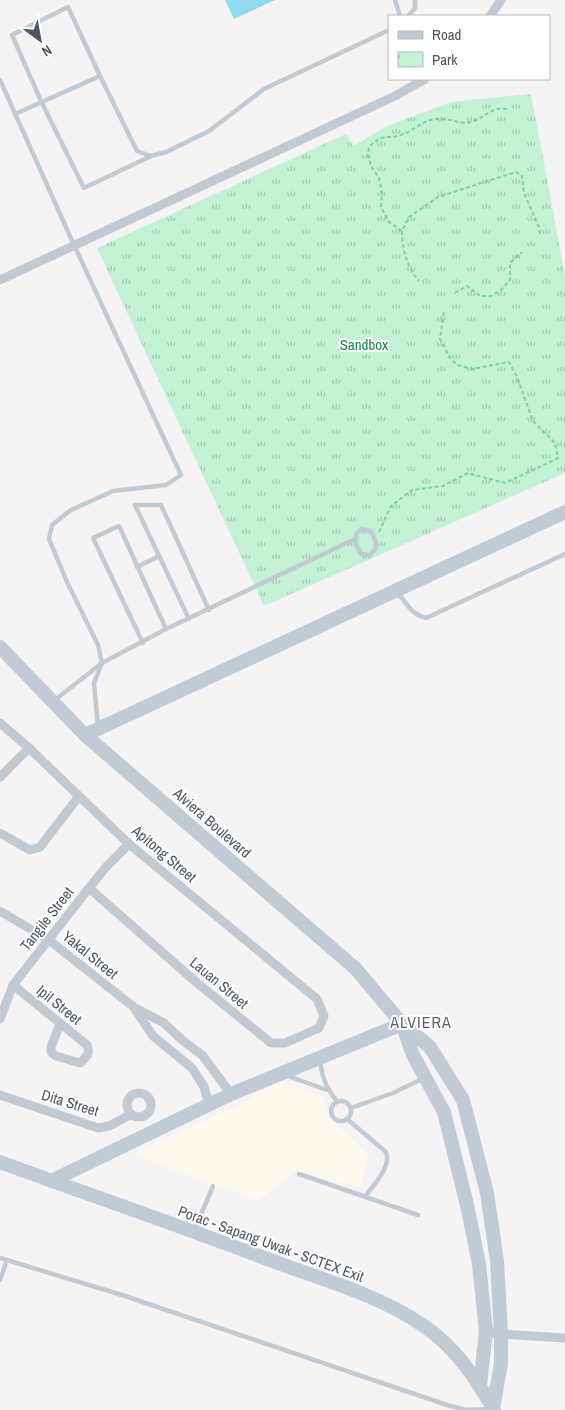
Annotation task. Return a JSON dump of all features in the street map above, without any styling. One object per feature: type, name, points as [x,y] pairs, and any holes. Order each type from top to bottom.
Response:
[{"type":"street","points":[[491,15],[501,0]]},
{"type":"street","points":[[0,280],[395,96],[423,80]]},
{"type":"street","points":[[85,735],[565,512]]},
{"type":"street","name":"Alviera Boulevard","points":[[0,647],[85,735],[356,969],[402,1024]]},
{"type":"street","name":"Apitong Street","points":[[0,723],[30,748],[130,844],[317,999]]},
{"type":"street","points":[[0,778],[30,748]]},
{"type":"street","points":[[0,833],[30,850],[40,847],[79,796]]},
{"type":"street","name":"Tangile Street","points":[[0,1019],[13,986],[88,888],[130,844]]},
{"type":"street","name":"Lauan Street","points":[[88,888],[196,982],[271,1043],[285,1043],[319,1028],[324,1016],[317,999]]},
{"type":"street","name":"Yakal Street","points":[[0,911],[49,940],[135,1008],[164,1022],[181,1039],[203,1056],[231,1094]]},
{"type":"street","name":"Ipil Street","points":[[13,986],[87,1045],[89,1049],[88,1056],[80,1063],[56,1056],[52,1052],[51,1047],[60,1024]]},
{"type":"street","name":"Yakal Street","points":[[135,1008],[152,1036],[192,1068],[204,1087],[209,1104]]},
{"type":"street","points":[[51,1181],[231,1094],[402,1024]]},
{"type":"street","points":[[402,1024],[413,1055],[444,1112],[467,1205],[479,1264],[486,1331],[480,1386]]},
{"type":"street","points":[[402,1024],[430,1047],[463,1100],[487,1193],[497,1260],[501,1334],[501,1363],[494,1409]]},
{"type":"street","points":[[171,1051],[181,1039]]},
{"type":"street","name":"Dita Street","points":[[0,1096],[98,1128],[109,1126],[130,1115]]},
{"type":"street","name":"Porac - Sapang Uwak - SCTEX Exit","points":[[0,1162],[364,1295],[400,1312],[425,1326],[444,1342],[464,1363],[494,1409]]},
{"type":"street","points":[[486,1331],[501,1334],[565,1338]]},
{"type":"lane","points":[[395,0],[400,15]]},
{"type":"lane","points":[[415,0],[415,8]]},
{"type":"lane","points":[[409,15],[421,0]]},
{"type":"lane","points":[[151,156],[138,151],[68,7],[12,35],[84,188],[209,131],[264,89],[388,30]]},
{"type":"lane","points":[[16,114],[100,76]]},
{"type":"lane","points":[[0,80],[74,245],[181,474],[166,485],[113,491],[71,510],[52,525],[49,539],[67,582],[98,645],[102,663],[94,683],[99,728]]},
{"type":"lane","points":[[189,620],[135,505],[161,505],[209,610]]},
{"type":"lane","points":[[143,643],[93,538],[119,526],[166,629]]},
{"type":"lane","points":[[52,702],[102,663],[143,643],[166,629],[189,620],[355,539],[359,530],[371,531],[376,548],[373,553],[367,555],[359,551],[355,539]]},
{"type":"lane","points":[[396,590],[418,617],[426,618],[565,554]]},
{"type":"lane","points":[[138,567],[159,556]]},
{"type":"lane","points":[[320,1056],[322,1076],[327,1090],[337,1101]]},
{"type":"lane","points":[[279,1073],[327,1090]]},
{"type":"lane","points":[[351,1108],[394,1093],[426,1077]]},
{"type":"lane","points":[[347,1120],[351,1108],[345,1101],[337,1101],[331,1107],[332,1116],[338,1121],[347,1120],[386,1152],[388,1157],[387,1164],[365,1197]]},
{"type":"lane","points":[[300,1174],[418,1215]]},
{"type":"lane","points":[[193,1232],[213,1186]]},
{"type":"lane","points":[[0,1258],[122,1295],[447,1405],[466,1410],[494,1409]]},
{"type":"lane","points":[[0,1280],[7,1260]]},
{"type":"path","points":[[402,232],[389,222],[381,207],[382,193],[379,178],[370,166],[369,147],[375,140],[384,136],[400,135],[420,124],[437,118],[459,123],[471,122],[498,108],[507,109]]},
{"type":"path","points":[[419,281],[412,273],[406,259],[402,244],[402,232],[409,217],[438,197],[516,172],[522,176],[524,193],[539,227],[540,235]]},
{"type":"path","points":[[455,293],[467,286],[480,296],[491,296],[501,290],[510,280],[510,264],[522,252]]},
{"type":"path","points":[[375,540],[391,506],[412,490],[443,486],[468,473],[505,483],[558,458],[556,442],[534,421],[517,377],[509,362],[472,369],[457,365],[450,358],[440,339],[444,311]]},
{"type":"shaded area","points":[[281,1081],[323,1097],[327,1116],[368,1154],[361,1188],[296,1171],[258,1201],[132,1154],[238,1105]]},
{"type":"green space","name":"Sandbox","points":[[531,94],[565,275],[565,473],[264,606],[97,248],[346,134],[353,146],[387,126],[451,102]]},
{"type":"water","points":[[225,0],[275,0],[234,19]]},
{"type":"district","name":"ALVIERA","points":[[421,1022]]}]
